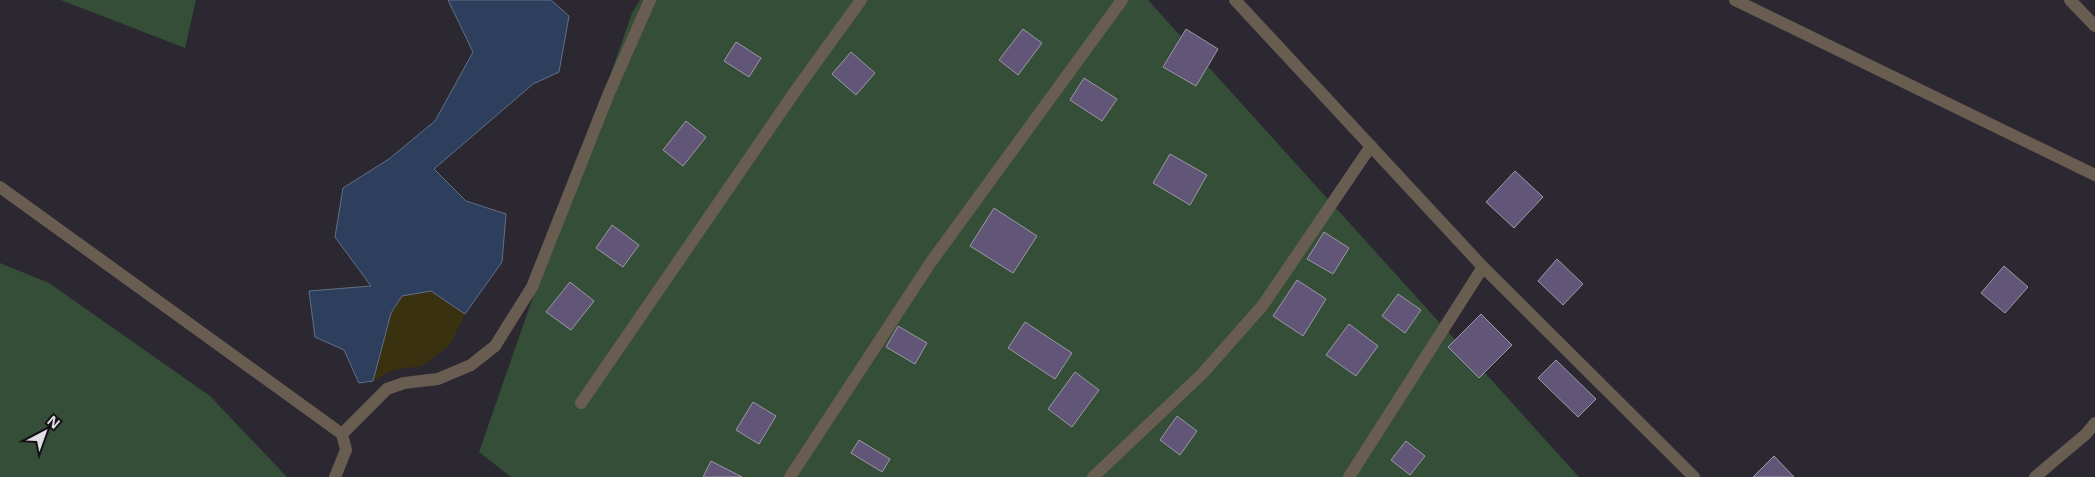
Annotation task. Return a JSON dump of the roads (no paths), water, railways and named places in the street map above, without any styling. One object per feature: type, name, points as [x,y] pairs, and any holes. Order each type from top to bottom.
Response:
[{"type":"street","points":[[342,434],[387,389],[404,383],[438,379],[471,366],[496,346],[532,287],[609,92],[650,0]]},
{"type":"street","points":[[581,403],[796,90],[861,0]]},
{"type":"street","points":[[790,477],[931,262],[1122,0]]},
{"type":"street","points":[[1235,0],[1483,267],[1692,476]]},
{"type":"street","points":[[1735,0],[2095,175]]},
{"type":"street","points":[[2070,0],[2095,26]]},
{"type":"street","points":[[1093,477],[1202,374],[1263,305],[1371,146]]},
{"type":"street","points":[[0,187],[342,434],[346,450],[335,477]]},
{"type":"street","points":[[1349,477],[1483,267]]},
{"type":"street","points":[[2035,477],[2086,434],[2095,423]]},
{"type":"water","points":[[448,0],[551,0],[569,16],[559,72],[533,84],[434,169],[466,201],[506,214],[502,262],[465,314],[431,291],[402,296],[391,313],[373,381],[359,383],[344,350],[315,337],[309,291],[371,286],[335,237],[343,188],[389,159],[435,121],[473,52]]}]
